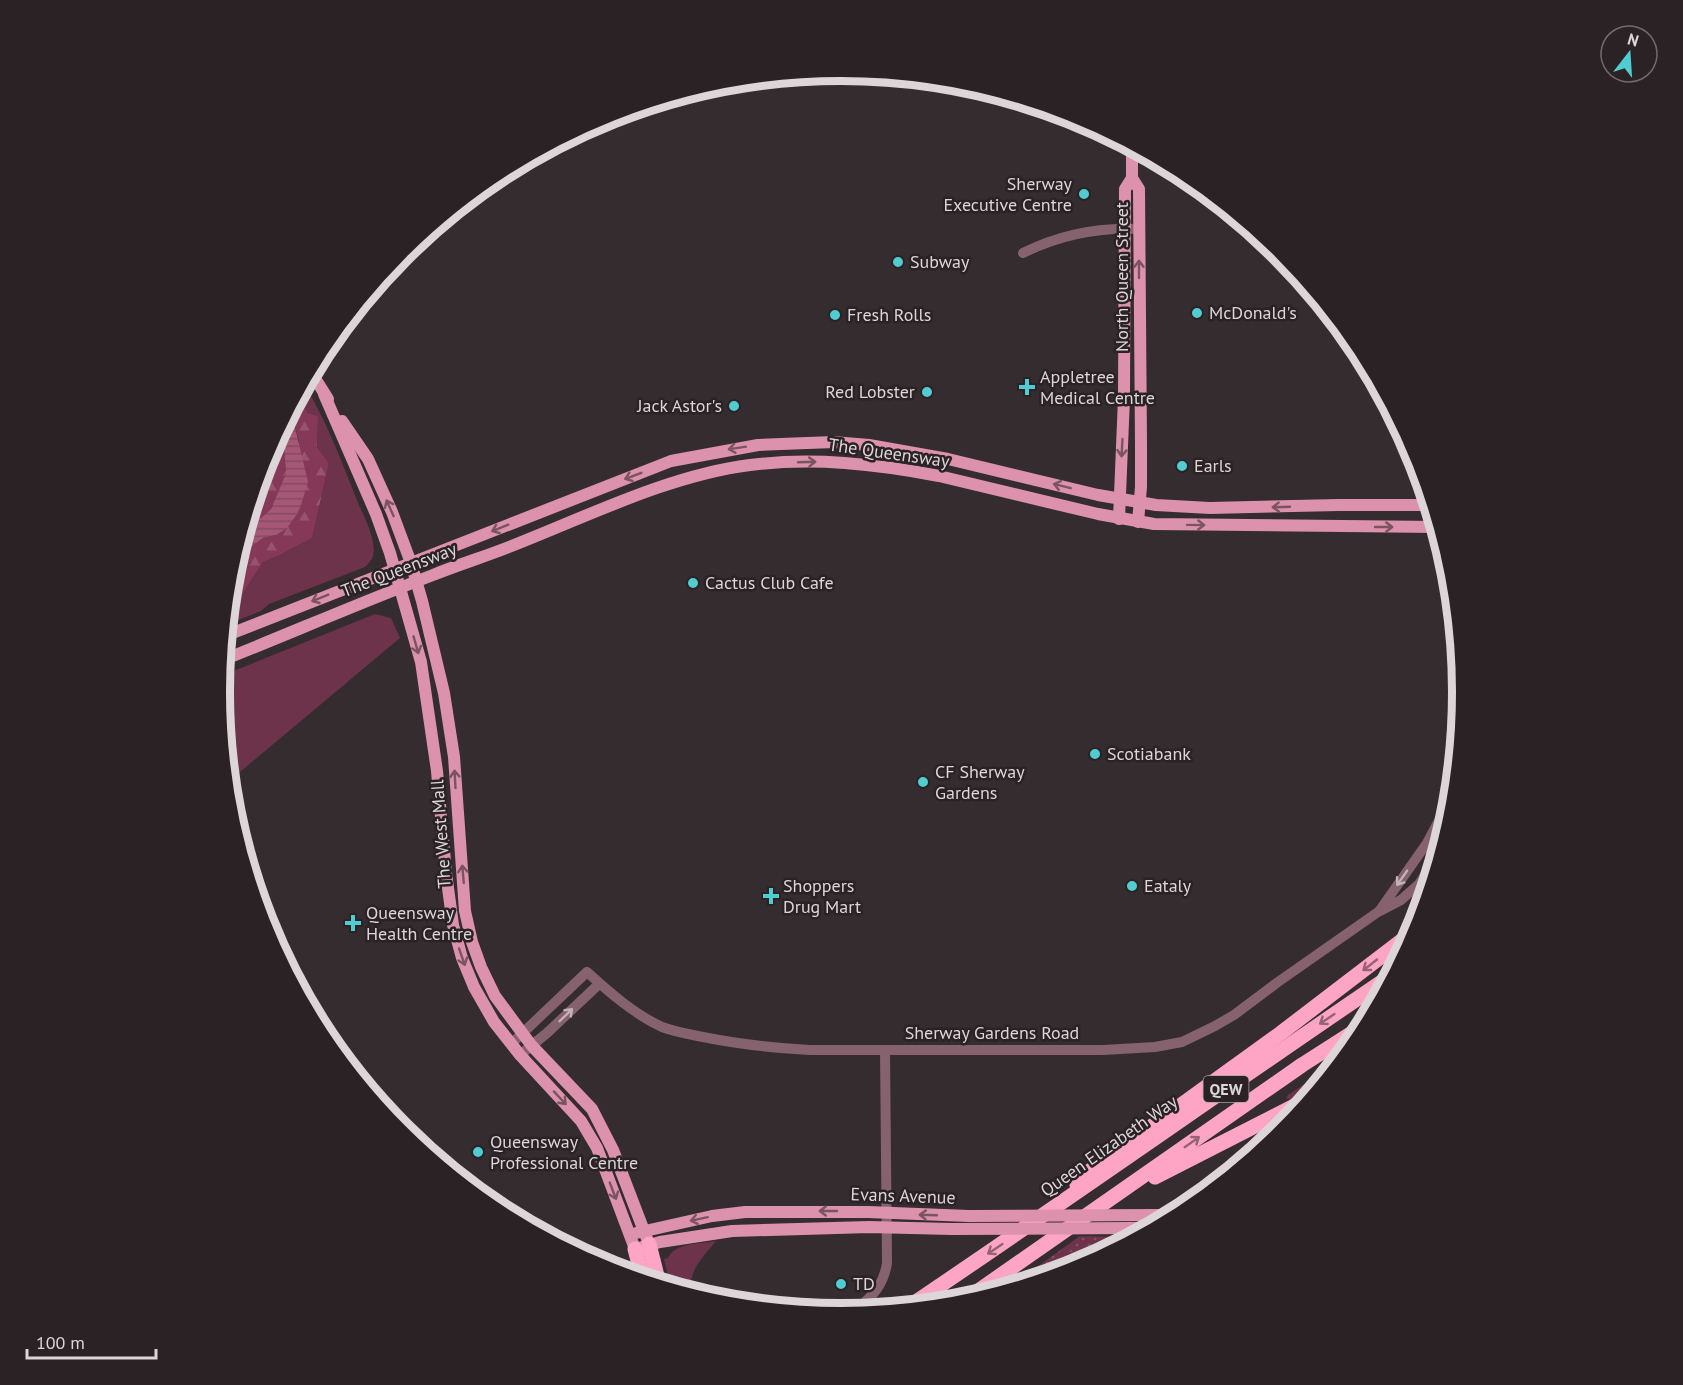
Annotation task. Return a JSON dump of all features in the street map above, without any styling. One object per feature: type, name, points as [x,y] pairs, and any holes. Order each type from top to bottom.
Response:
[{"type":"highway","points":[[1061,1204],[1087,1173],[1281,1033],[1399,943]]},
{"type":"highway","name":"Queen Elizabeth Way","points":[[920,1299],[1379,984]]},
{"type":"highway","points":[[985,1286],[1302,1065],[1347,1036]]},
{"type":"highway","points":[[1110,1200],[1288,1110]]},
{"type":"highway","points":[[643,1242],[643,1271]]},
{"type":"highway","points":[[643,1242],[656,1275]]},
{"type":"main road","name":"North Queen Street","points":[[1119,519],[1124,398],[1125,189],[1132,178],[1132,155]]},
{"type":"main road","name":"North Queen Street","points":[[1132,178],[1139,189],[1141,430],[1138,522]]},
{"type":"main road","name":"The West Mall","points":[[316,380],[368,459],[392,512],[417,581],[446,704],[454,757],[465,911],[481,967],[495,996],[532,1046],[592,1109],[613,1150],[643,1242]]},
{"type":"main road","name":"The West Mall","points":[[324,394],[376,514],[421,662],[437,771],[453,925],[462,958],[474,987],[494,1022],[520,1055],[581,1121],[597,1148],[630,1234],[643,1242]]},
{"type":"main road","name":"The Queensway","points":[[233,633],[671,461],[758,445],[833,442],[869,445],[968,464],[1098,495],[1156,505],[1210,508],[1424,505]]},
{"type":"main road","name":"The Queensway","points":[[231,657],[399,588],[680,481],[721,470],[772,463],[822,461],[939,476],[1138,522],[1194,525],[1430,527]]},
{"type":"main road","points":[[939,476],[952,475],[961,471],[968,464]]},
{"type":"main road","name":"Evans Avenue","points":[[643,1242],[712,1216],[745,1212],[886,1213],[1149,1221]]},
{"type":"main road","name":"Evans Avenue","points":[[643,1242],[732,1231],[869,1227],[952,1229],[1139,1226]]},
{"type":"street","points":[[1023,253],[1038,245],[1079,233],[1125,228],[1139,229]]},
{"type":"street","name":"Sherway Gardens Road","points":[[1378,912],[1427,843],[1439,820]]},
{"type":"street","name":"Sherway Gardens Road","points":[[523,1034],[587,972],[599,984],[660,1026],[678,1032],[777,1048],[809,1050],[1103,1050],[1155,1047],[1182,1042],[1234,1015],[1378,912],[1401,900],[1419,884],[1425,875]]},
{"type":"street","points":[[520,1055],[599,984]]},
{"type":"street","points":[[511,1044],[523,1034]]},
{"type":"street","points":[[863,1303],[874,1293],[884,1276],[887,1263],[885,1050]]},
{"type":"shaded area","points":[[309,393],[340,457],[372,536],[373,556],[365,567],[269,604],[261,611],[234,622],[238,597],[242,595],[263,562],[312,538],[329,463],[317,447],[318,416],[308,413],[302,405]]},
{"type":"shaded area","points":[[294,421],[308,482],[301,505],[287,528],[276,535],[263,538],[247,550],[255,519],[261,518],[271,509],[286,473],[283,444]]},
{"type":"shaded area","points":[[375,614],[391,618],[400,638],[236,776],[231,732],[231,672]]},
{"type":"shaded area","points":[[1319,1074],[1302,1095],[1292,1100],[1286,1098]]},
{"type":"shaded area","points":[[1080,1236],[1119,1237],[1076,1257],[1024,1276]]},
{"type":"shaded area","points":[[716,1241],[701,1259],[690,1285],[669,1279],[664,1259],[682,1246]]},
{"type":"green space","points":[[302,405],[308,413],[318,416],[317,447],[329,463],[312,538],[263,562],[242,595],[238,597],[247,550],[263,538],[276,535],[299,442],[294,421]]},
{"type":"green space","points":[[283,444],[286,473],[271,509],[261,518],[255,519]]},
{"type":"place","name":"Sherway Executive Centre","points":[[1084,194]]},
{"type":"place","name":"Subway","points":[[898,262]]},
{"type":"place","name":"McDonald's","points":[[1197,313]]},
{"type":"place","name":"Fresh Rolls","points":[[835,315]]},
{"type":"place","name":"Appletree Medical Centre","points":[[1027,387]]},
{"type":"place","name":"Red Lobster","points":[[927,392]]},
{"type":"place","name":"Jack Astor's","points":[[734,406]]},
{"type":"place","name":"Earls","points":[[1182,466]]},
{"type":"place","name":"Cactus Club Cafe","points":[[693,583]]},
{"type":"place","name":"Scotiabank","points":[[1095,754]]},
{"type":"place","name":"CF Sherway Gardens","points":[[923,782]]},
{"type":"place","name":"Eataly","points":[[1132,886]]},
{"type":"place","name":"Shoppers Drug Mart","points":[[771,896]]},
{"type":"place","name":"Queensway Health Centre","points":[[353,923]]},
{"type":"place","name":"Queensway Professional Centre","points":[[478,1152]]},
{"type":"place","name":"TD","points":[[841,1284]]}]
